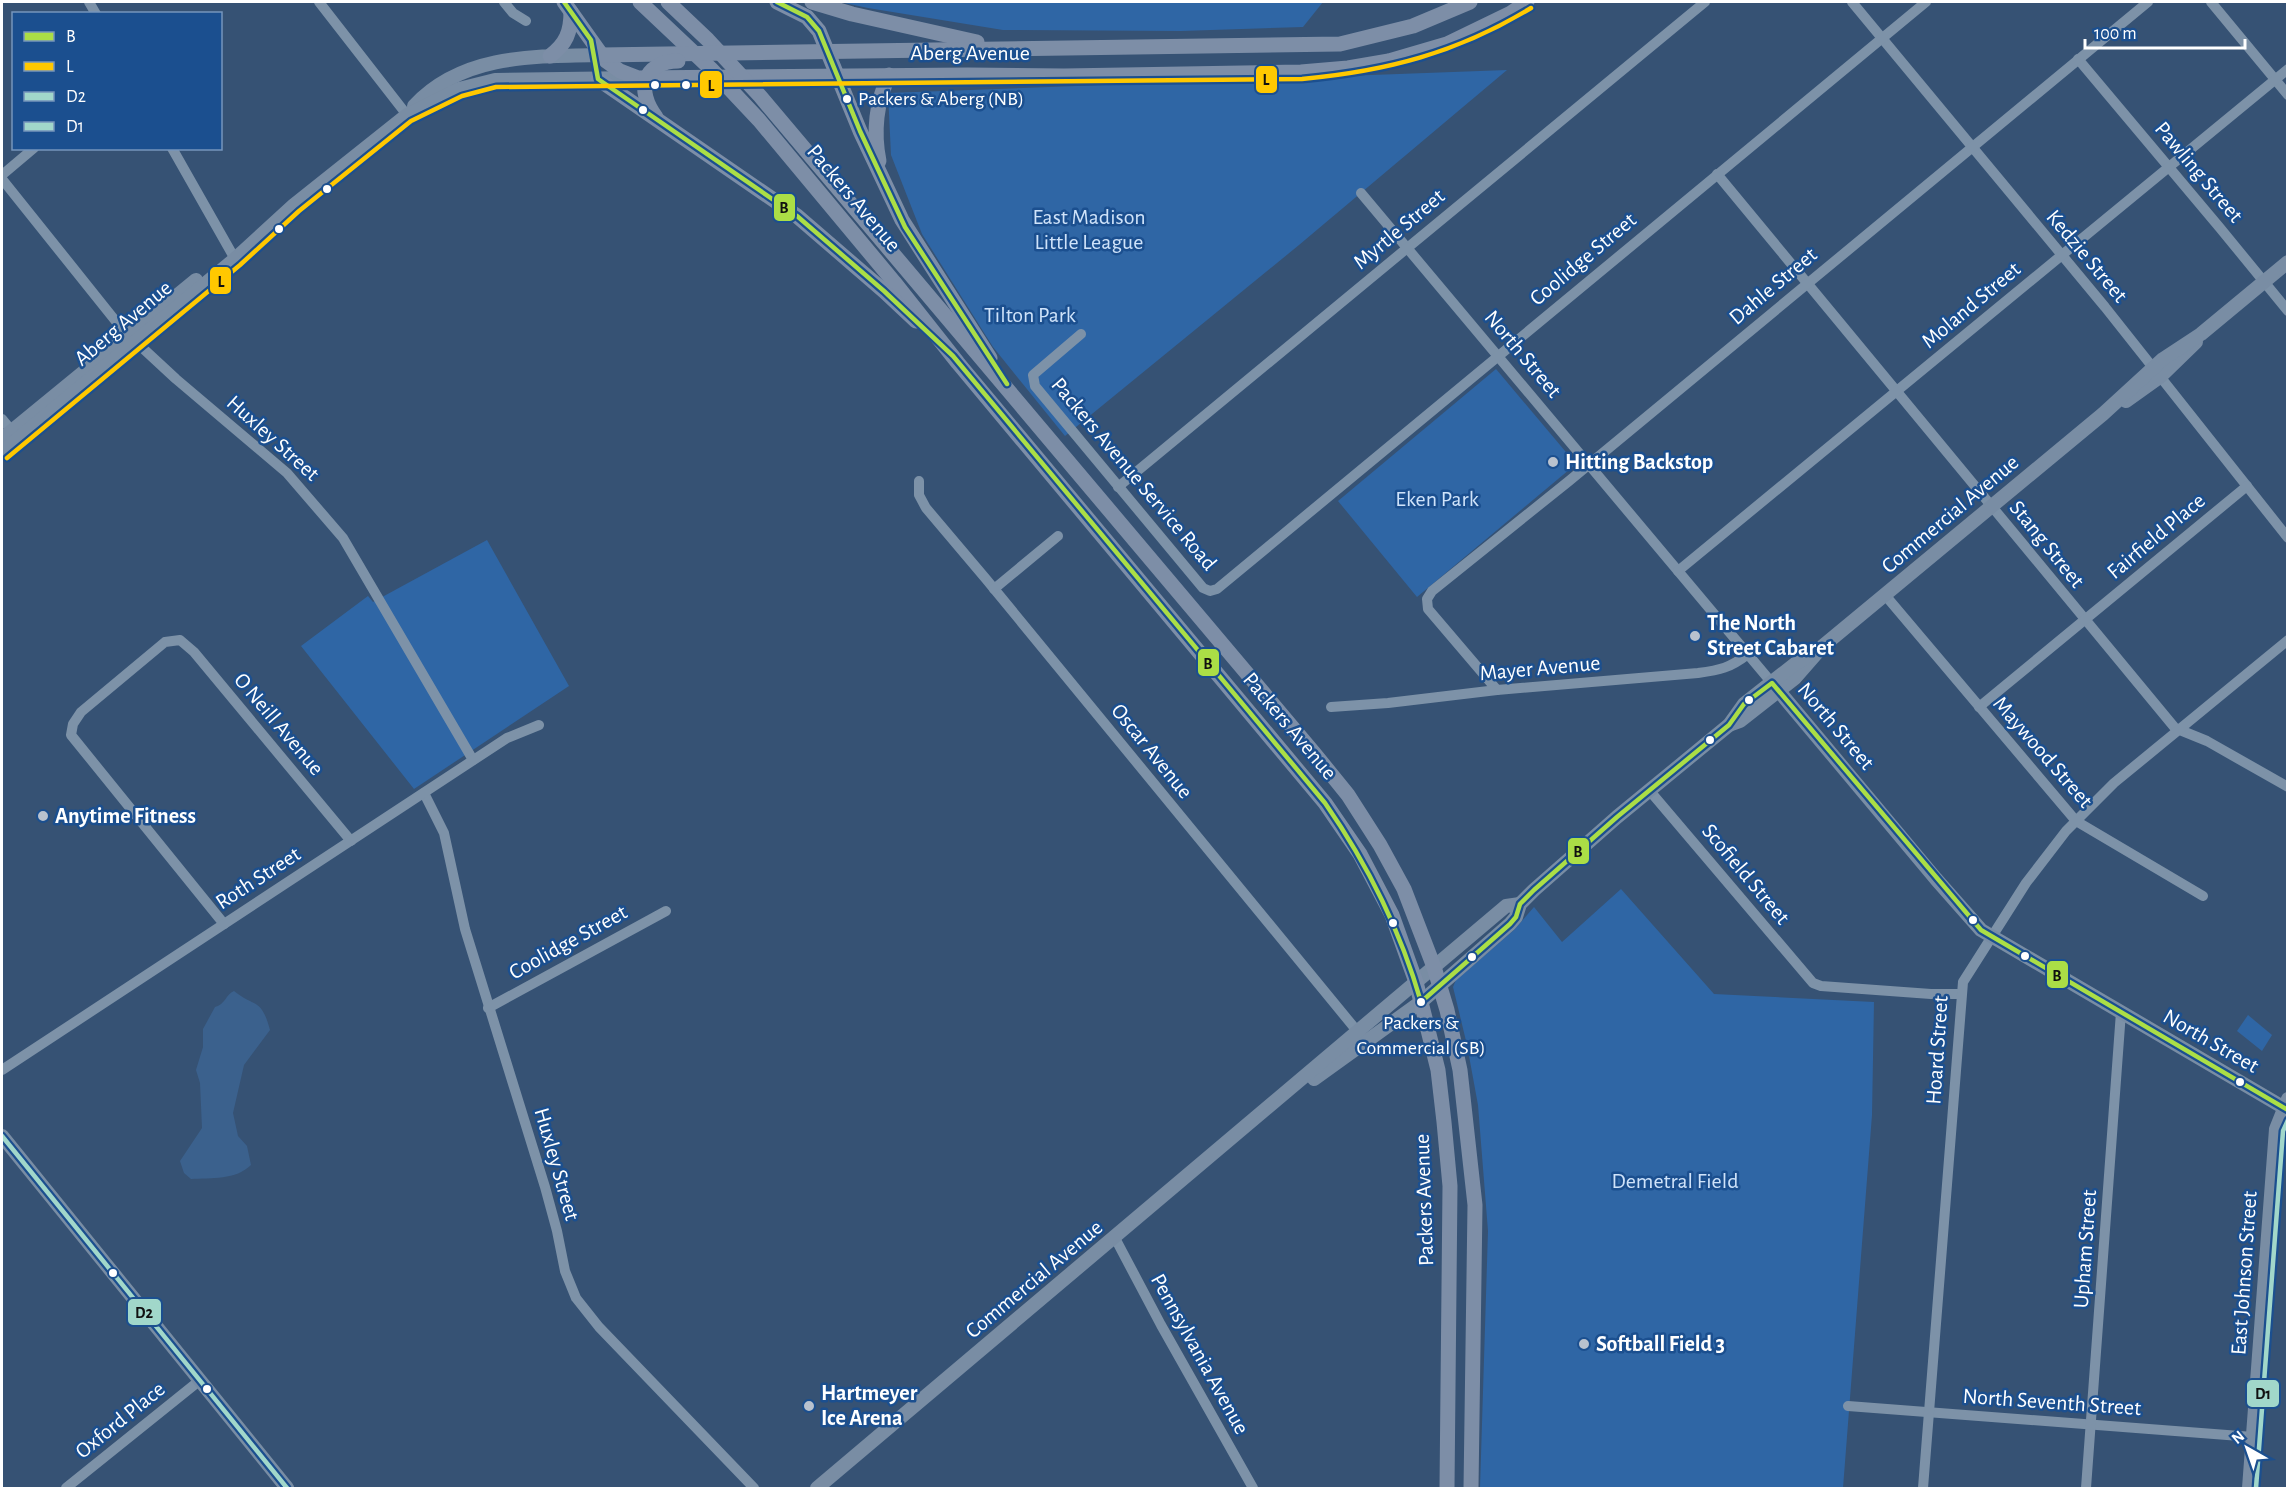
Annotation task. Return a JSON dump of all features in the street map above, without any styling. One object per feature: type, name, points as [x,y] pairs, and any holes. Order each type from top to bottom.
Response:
[{"type":"main road","name":"Packers Avenue","points":[[640,2],[739,97],[875,258],[952,356],[1325,803],[1360,854],[1377,884],[1392,915],[1416,982],[1438,1070],[1450,1186],[1447,1488]]},
{"type":"main road","name":"Packers Avenue","points":[[668,2],[698,30],[760,96],[944,316],[1016,398],[1348,795],[1380,845],[1404,890],[1434,967],[1460,1070],[1475,1205],[1471,1488]]},
{"type":"main road","points":[[777,2],[807,17],[819,31],[863,138],[911,237],[1016,398]]},
{"type":"main road","points":[[812,2],[860,16],[1003,47]]},
{"type":"main road","name":"Aberg Avenue","points":[[600,54],[1340,44],[1413,26],[1470,2]]},
{"type":"main road","name":"Aberg Avenue","points":[[642,78],[836,75],[1076,76],[1301,72],[1348,68],[1389,61],[1446,44],[1511,13],[1527,2]]},
{"type":"main road","points":[[567,7],[600,54],[612,66],[642,78]]},
{"type":"main road","points":[[550,56],[567,38],[567,7]]},
{"type":"main road","points":[[642,78],[666,62],[758,59],[773,53]]},
{"type":"main road","points":[[883,179],[877,150],[876,126],[880,100],[889,75]]},
{"type":"main road","points":[[642,78],[647,103],[659,121]]},
{"type":"main road","points":[[598,79],[796,216],[884,291],[952,356]]},
{"type":"street","points":[[320,2],[407,115]]},
{"type":"street","points":[[504,2],[513,13],[526,21]]},
{"type":"street","name":"Myrtle Street","points":[[1118,487],[1705,2]]},
{"type":"street","name":"Kedzie Street","points":[[1852,2],[2157,372],[2288,538]]},
{"type":"street","name":"Coolidge Street","points":[[1210,591],[1217,589],[1926,2]]},
{"type":"street","name":"Dahle Street","points":[[1497,690],[1428,609],[1427,602],[1434,588],[1589,464],[2148,2]]},
{"type":"street","points":[[2211,2],[2288,95]]},
{"type":"street","name":"Aberg Avenue","points":[[2,452],[10,436],[407,115],[426,93],[466,70],[502,60],[600,54]]},
{"type":"street","name":"Pawling Street","points":[[2078,59],[2288,311]]},
{"type":"street","name":"Moland Street","points":[[1678,571],[2288,69]]},
{"type":"street","name":"Aberg Avenue","points":[[407,115],[459,89],[495,80],[642,78]]},
{"type":"street","points":[[2,177],[32,150]]},
{"type":"street","points":[[173,150],[233,256]]},
{"type":"street","name":"Stang Street","points":[[1717,174],[2084,620],[2178,730],[2207,741],[2288,787]]},
{"type":"street","name":"Huxley Street","points":[[2,177],[131,339],[287,473],[343,538],[473,760]]},
{"type":"street","name":"North Street","points":[[1361,193],[1974,923],[1992,937],[2286,1106]]},
{"type":"street","name":"Commercial Avenue","points":[[1361,1037],[1421,1002],[1440,987],[1510,924],[1516,917],[1520,904],[1649,790],[1729,725],[1740,721],[1775,687],[1801,672],[1823,646],[2103,414],[2138,393],[2157,372],[2184,355],[2201,334],[2288,262]]},
{"type":"street","name":"Packers Avenue Service Road","points":[[1081,334],[1032,377],[1040,393],[1203,588],[1210,591]]},
{"type":"street","points":[[2,418],[10,436]]},
{"type":"street","name":"Oscar Avenue","points":[[919,481],[919,495],[926,508],[1361,1037]]},
{"type":"street","name":"Fairfield Place","points":[[1979,707],[2247,486]]},
{"type":"street","points":[[994,589],[1058,536]]},
{"type":"street","name":"Maywood Street","points":[[1885,595],[2076,821],[2204,896]]},
{"type":"street","name":"O Neill Avenue","points":[[224,924],[71,735],[73,724],[81,712],[162,645],[173,639],[183,642],[194,652],[351,841]]},
{"type":"street","name":"Hoard Street","points":[[1923,1488],[1963,982],[2026,883],[2076,821],[2114,783],[2288,640]]},
{"type":"street","name":"Mayer Avenue","points":[[1331,707],[1715,671],[1734,665],[1748,654]]},
{"type":"street","name":"Roth Street","points":[[2,1070],[507,738],[539,725]]},
{"type":"street","name":"Scofield Street","points":[[1649,790],[1813,983],[1843,988],[1962,994]]},
{"type":"street","name":"Huxley Street","points":[[424,793],[444,833],[465,929],[544,1186],[557,1231],[565,1271],[576,1298],[599,1327],[754,1488]]},
{"type":"street","name":"Commercial Avenue","points":[[817,1488],[1277,1101],[1309,1082],[1361,1037],[1416,982],[1506,906],[1520,904]]},
{"type":"street","name":"Coolidge Street","points":[[488,1008],[666,911]]},
{"type":"street","name":"Upham Street","points":[[2086,1488],[2121,1012]]},
{"type":"street","name":"East Johnson Street","points":[[2249,1488],[2276,1130],[2286,1106]]},
{"type":"street","points":[[2,1136],[287,1488]]},
{"type":"street","name":"Pennsylvania Avenue","points":[[1114,1238],[1253,1488]]},
{"type":"street","name":"Oxford Place","points":[[66,1488],[199,1381]]},
{"type":"street","name":"North Seventh Street","points":[[1848,1406],[2253,1437]]},
{"type":"green space","points":[[840,2],[1323,2],[1303,27],[1181,31],[1003,30]]},
{"type":"green space","name":"East Madison Little League","points":[[1507,70],[1299,245],[1065,436],[993,347],[922,234],[891,155],[888,93]]},
{"type":"green space","name":"Eken Park","points":[[1496,369],[1576,464],[1417,597],[1338,501]]},
{"type":"green space","points":[[487,540],[569,686],[414,789],[301,646],[368,596],[373,602]]},
{"type":"green space","name":"Demetral Field","points":[[1621,889],[1714,994],[1874,1002],[1872,1115],[1843,1488],[1480,1488],[1488,1231],[1478,1105],[1453,987],[1456,980],[1514,930],[1534,907],[1562,942]]},
{"type":"green space","points":[[2248,1015],[2272,1035],[2262,1051],[2237,1031]]},
{"type":"shaded area","points":[[234,991],[256,1004],[264,1012],[270,1030],[244,1065],[233,1113],[238,1136],[247,1146],[251,1165],[231,1176],[191,1179],[184,1173],[180,1161],[202,1128],[200,1083],[196,1070],[203,1047],[203,1029],[215,1007]]},
{"type":"transit line","name":"B","points":[[564,2],[591,40],[598,79],[797,216],[884,291],[953,356],[1325,803],[1341,826],[1381,898],[1393,923],[1421,1002],[1510,924],[1516,917],[1520,904],[1534,890],[1617,817],[1729,725],[1744,704],[1772,683],[1981,930],[2288,1110]]},
{"type":"transit line","name":"B","points":[[777,2],[807,17],[819,31],[860,131],[905,227],[1007,384]]},
{"type":"transit line","name":"L","points":[[7,458],[240,265],[299,211],[411,121],[462,96],[496,87],[1302,79],[1363,71],[1421,57],[1476,37],[1531,8]]},
{"type":"transit line","name":"D1","points":[[2256,1488],[2283,1131],[2288,1120]]},
{"type":"transit line","name":"D2","points":[[2,1136],[287,1488]]},
{"type":"place","name":"Packers & Aberg (NB)","points":[[847,99]]},
{"type":"place","name":"Hitting Backstop","points":[[1553,462]]},
{"type":"place","name":"The North Street Cabaret","points":[[1695,636]]},
{"type":"place","name":"Anytime Fitness","points":[[43,816]]},
{"type":"place","name":"Packers & Commercial (SB)","points":[[1421,1002]]},
{"type":"place","name":"Softball Field 3","points":[[1584,1344]]},
{"type":"place","name":"Hartmeyer Ice Arena","points":[[809,1406]]},
{"type":"park label","name":"Tilton Park","points":[[1030,315]]}]
